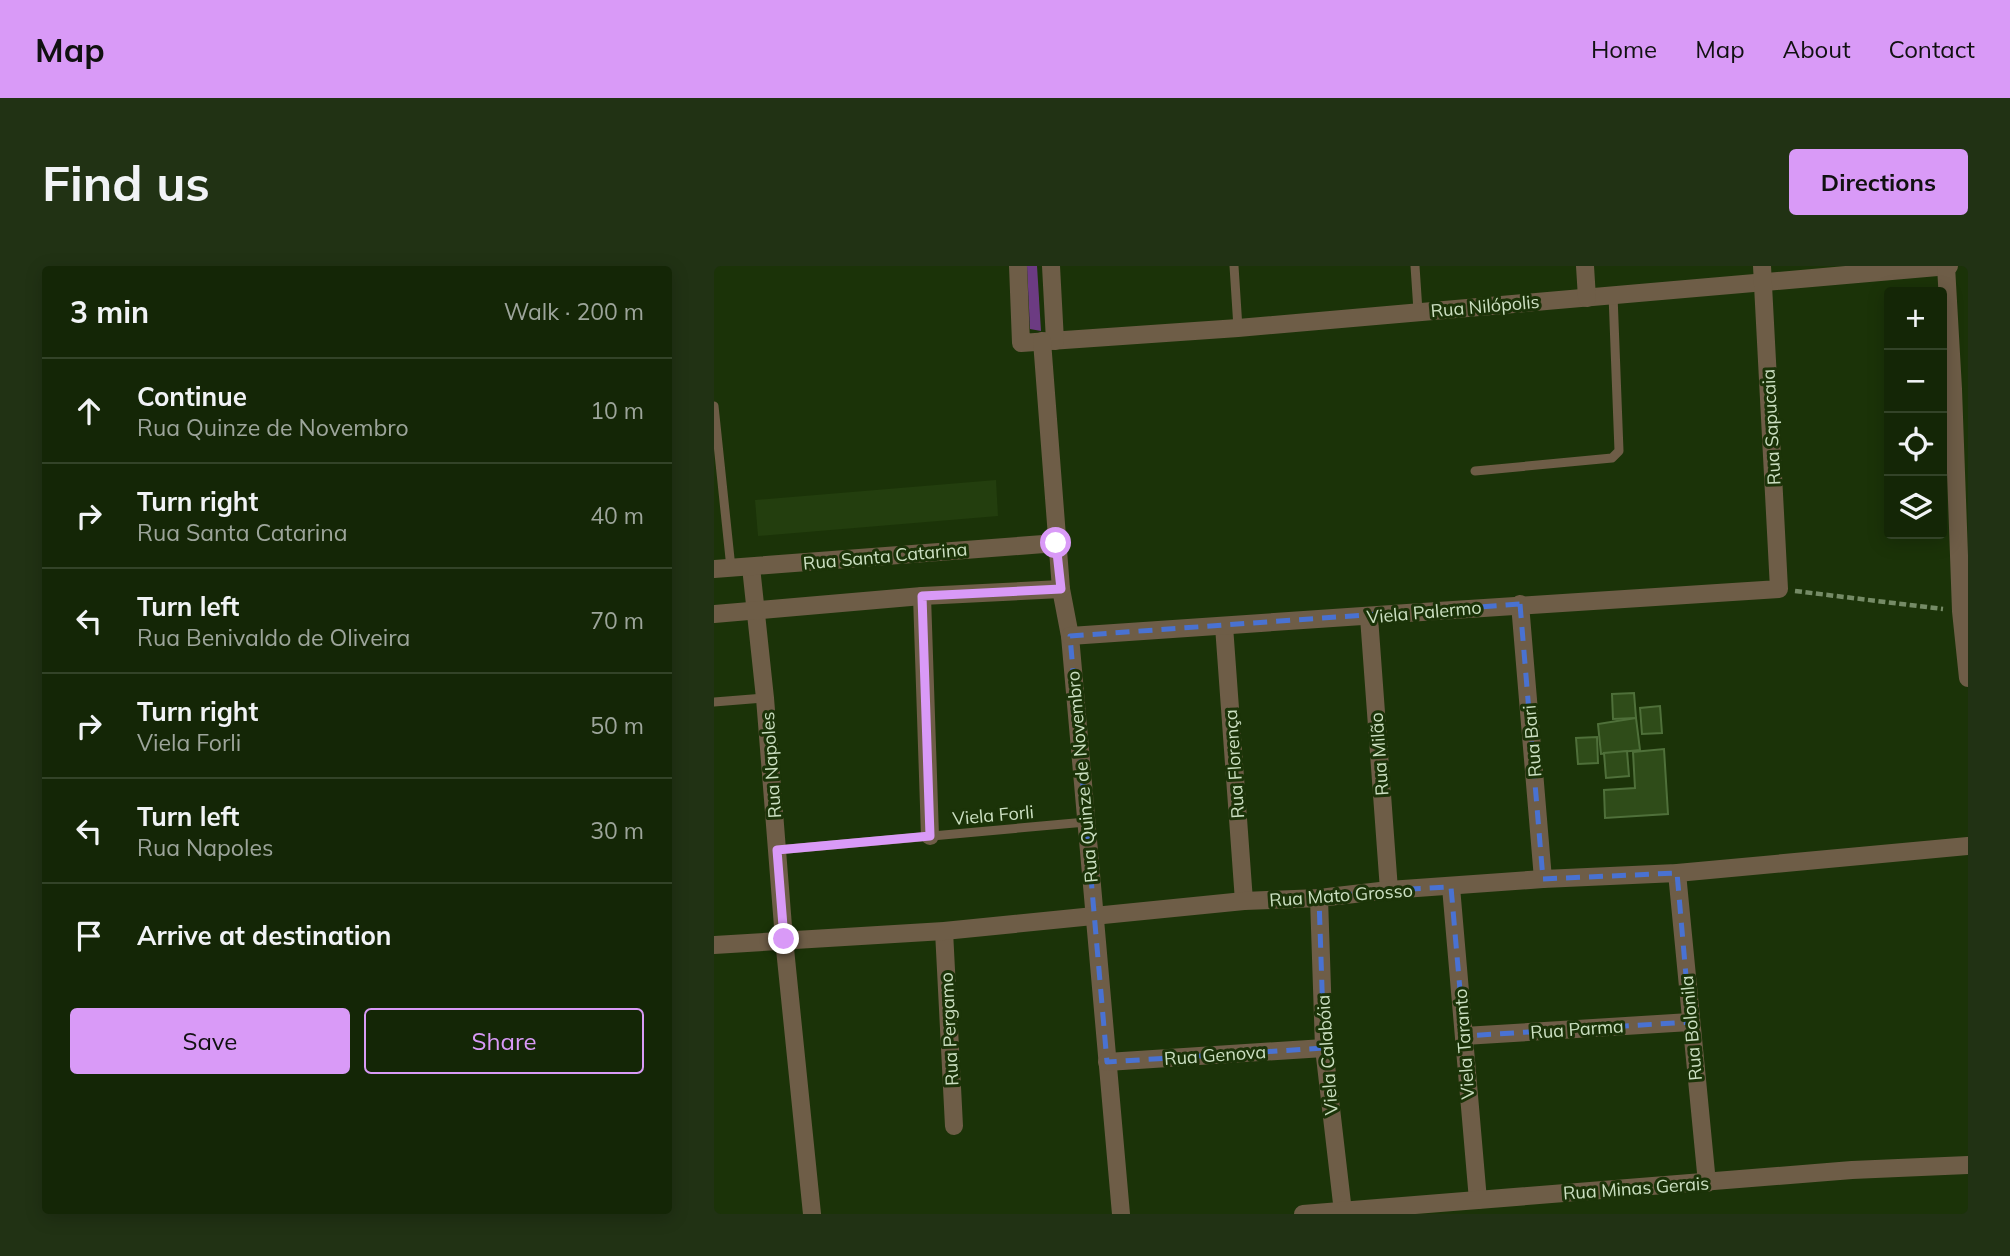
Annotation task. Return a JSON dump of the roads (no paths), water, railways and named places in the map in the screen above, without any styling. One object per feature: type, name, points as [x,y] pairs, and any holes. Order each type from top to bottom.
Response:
[{"type":"street","name":"Rua Nilópolis","points":[[1018,266],[1021,343],[1238,328],[1587,298],[1763,274],[1947,266]]},
{"type":"street","name":"Rua Quinze de Novembro","points":[[1051,266],[1048,341],[1056,543],[1070,636],[1121,1214]]},
{"type":"street","points":[[1585,266],[1587,298]]},
{"type":"street","points":[[1947,266],[1961,611],[1967,641],[1968,678]]},
{"type":"street","name":"Rua Sapucaia","points":[[1763,274],[1779,589]]},
{"type":"street","name":"Rua Santa Catarina","points":[[722,568],[1056,543]]},
{"type":"street","name":"Rua Napoles","points":[[751,567],[812,1214]]},
{"type":"street","points":[[714,614],[922,596],[1061,589]]},
{"type":"street","name":"Viela Palermo","points":[[1070,636],[1369,617],[1520,604],[1779,589]]},
{"type":"street","points":[[922,596],[930,836]]},
{"type":"street","name":"Rua Bari","points":[[1520,604],[1543,879]]},
{"type":"street","name":"Rua Milão","points":[[1369,617],[1390,890]]},
{"type":"street","name":"Rua Florença","points":[[1224,626],[1244,901]]},
{"type":"street","name":"Rua Mato Grosso","points":[[714,945],[944,931],[1244,901],[1320,898],[1543,879],[1678,873],[1968,846]]},
{"type":"street","name":"Rua Bolonila","points":[[1678,873],[1707,1183]]},
{"type":"street","name":"Viela Taranto","points":[[1451,887],[1478,1200]]},
{"type":"street","name":"Viela Calabóia","points":[[1320,898],[1324,1048],[1343,1212]]},
{"type":"street","name":"Rua Pergamo","points":[[944,931],[954,1126]]},
{"type":"street","name":"Rua Parma","points":[[1464,1036],[1690,1022]]},
{"type":"street","name":"Rua Genova","points":[[1107,1062],[1324,1048]]},
{"type":"street","name":"Rua Minas Gerais","points":[[1303,1214],[1852,1170],[1968,1165]]},
{"type":"lane","points":[[1234,266],[1238,328]]},
{"type":"lane","points":[[1415,266],[1418,311]]},
{"type":"lane","points":[[1475,471],[1612,458],[1619,451],[1613,295]]},
{"type":"lane","points":[[714,406],[722,568]]},
{"type":"lane","points":[[714,702],[765,698]]},
{"type":"lane","name":"Viela Forli","points":[[777,850],[1086,822]]}]
